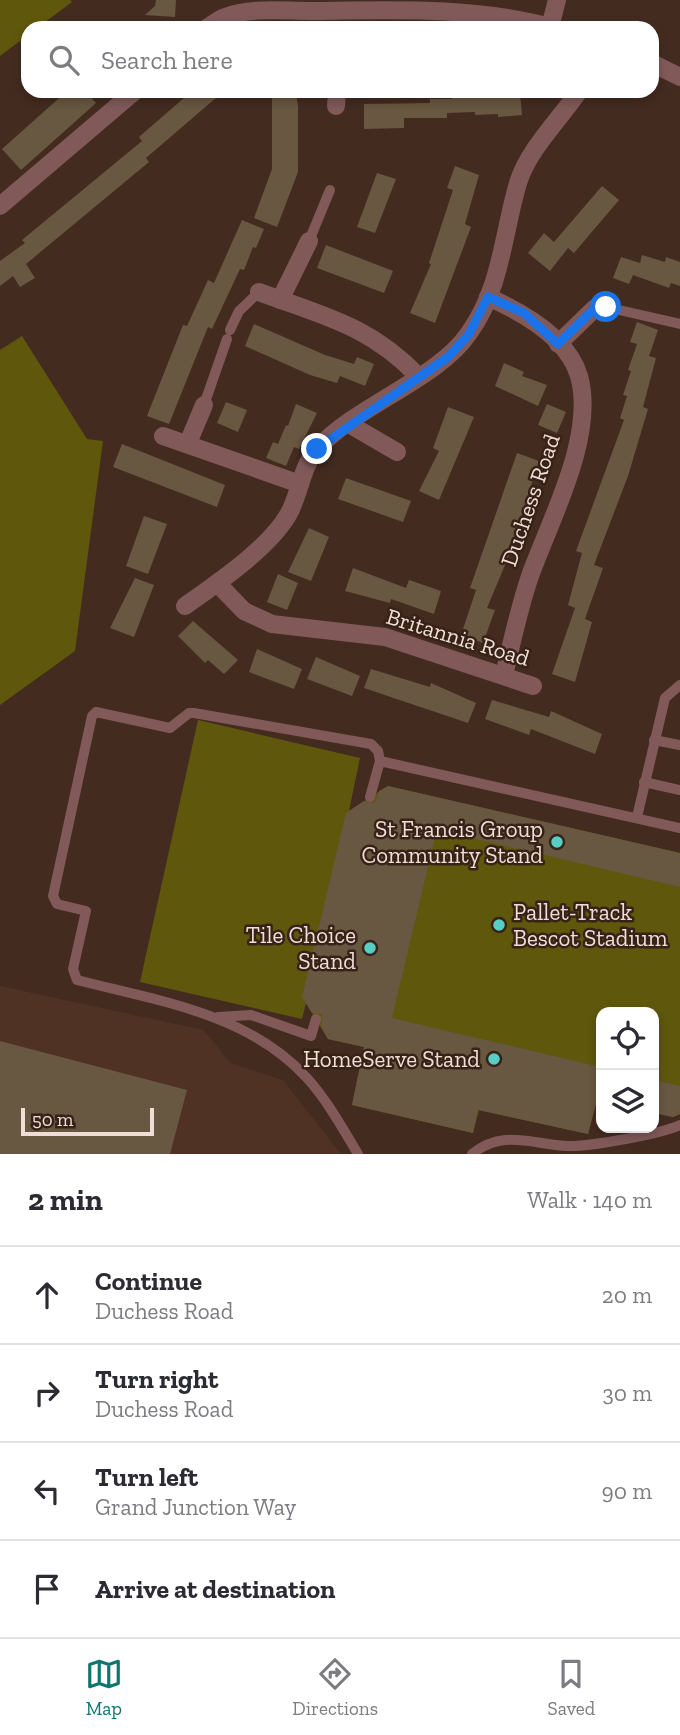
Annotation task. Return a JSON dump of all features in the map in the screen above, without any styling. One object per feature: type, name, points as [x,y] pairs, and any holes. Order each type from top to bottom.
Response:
[{"type":"street","points":[[553,21],[557,0]]},
{"type":"street","points":[[218,21],[247,6],[334,19],[454,12],[525,21]]},
{"type":"street","points":[[659,66],[680,77]]},
{"type":"street","points":[[0,206],[127,98]]},
{"type":"street","points":[[185,606],[217,583],[268,539],[288,515],[317,449],[448,357],[469,334],[488,297],[507,240],[518,182],[527,162],[574,98]]},
{"type":"street","points":[[280,300],[309,241]]},
{"type":"street","points":[[259,292],[376,338],[393,350],[418,376]]},
{"type":"street","name":"Duchess Road","points":[[488,297],[524,313],[558,344],[578,374],[584,407],[577,446],[529,579],[504,675]]},
{"type":"street","points":[[558,344],[595,308]]},
{"type":"street","points":[[188,443],[204,405]]},
{"type":"street","points":[[349,424],[397,452]]},
{"type":"street","points":[[163,436],[300,484]]},
{"type":"street","name":"Britannia Road","points":[[217,583],[244,611],[272,624],[385,637],[533,686]]},
{"type":"lane","points":[[309,241],[330,190]]},
{"type":"lane","points":[[204,405],[228,334],[239,311],[259,292]]},
{"type":"lane","points":[[595,308],[606,307],[680,324]]},
{"type":"lane","points":[[636,817],[665,698],[680,685]]},
{"type":"lane","points":[[358,1154],[308,1078],[258,1038],[217,1017],[77,980],[73,976],[86,911],[57,904],[53,897],[92,716],[100,711],[170,727],[189,713],[194,713],[371,744],[378,751],[380,761],[370,797]]},
{"type":"lane","points":[[654,740],[680,745]]},
{"type":"lane","points":[[380,761],[680,828]]},
{"type":"lane","points":[[645,782],[680,790]]},
{"type":"lane","points":[[217,1017],[251,1014],[311,1036],[316,1019]]},
{"type":"lane","points":[[472,1154],[500,1139],[579,1146],[664,1133],[680,1125]]},
{"type":"lane","points":[[541,1142],[548,1154]]},
{"type":"shaded area","points":[[0,0],[72,2],[46,21],[21,21],[21,40],[0,56]]},
{"type":"shaded area","points":[[22,336],[87,439],[103,441],[75,651],[0,705],[0,350]]},
{"type":"shaded area","name":"Pallet-Track Bescot Stadium","points":[[198,720],[360,758],[349,811],[388,786],[680,853],[680,1114],[673,1117],[659,1114],[659,1007],[596,1007],[596,1104],[588,1134],[479,1110],[473,1133],[352,1105],[364,1047],[328,1039],[306,1003],[302,1019],[140,982]]},
{"type":"shaded area","points":[[0,986],[204,1030],[230,1063],[283,1080],[341,1154],[0,1154]]},
{"type":"building","points":[[156,0],[176,0],[175,17],[145,15],[155,6]]},
{"type":"building","points":[[59,98],[91,98],[96,103],[21,170],[2,149]]},
{"type":"building","points":[[184,98],[216,98],[146,158],[149,162],[26,264],[35,278],[20,287],[13,276],[0,286],[0,261],[25,243],[22,240],[142,141],[139,137]]},
{"type":"building","points":[[272,98],[297,98],[298,172],[277,227],[254,218],[272,169]]},
{"type":"building","points":[[520,98],[522,115],[498,117],[498,114],[475,115],[475,112],[447,113],[447,118],[404,118],[404,128],[364,129],[364,104],[430,103],[430,99]]},
{"type":"building","points":[[455,166],[479,175],[465,224],[471,227],[435,323],[410,313],[431,264],[429,263],[453,190],[447,188]]},
{"type":"building","points":[[377,173],[396,179],[375,233],[357,227]]},
{"type":"building","points":[[602,186],[619,200],[574,253],[568,248],[550,271],[528,253],[544,233],[554,242]]},
{"type":"building","points":[[242,220],[264,229],[256,248],[253,247],[244,270],[240,269],[212,329],[208,327],[169,424],[147,416],[183,325],[187,326],[208,280],[214,283]]},
{"type":"building","points":[[326,245],[393,271],[384,293],[317,268]]},
{"type":"building","points":[[642,255],[665,262],[666,257],[680,262],[680,286],[671,283],[669,288],[633,275],[629,284],[613,278],[621,257],[640,263]]},
{"type":"building","points":[[637,322],[658,330],[649,356],[656,358],[643,407],[648,409],[628,476],[594,565],[603,568],[585,619],[592,622],[575,682],[552,674],[575,608],[568,605],[582,553],[576,551],[624,420],[620,418],[627,396],[623,395],[637,344],[630,342]]},
{"type":"building","points":[[254,324],[325,355],[354,364],[357,357],[374,364],[365,386],[340,376],[337,383],[310,375],[245,346]]},
{"type":"building","points":[[504,363],[524,372],[522,376],[547,385],[538,406],[495,386]]},
{"type":"building","points":[[226,402],[247,410],[238,432],[217,423]]},
{"type":"building","points":[[296,404],[317,413],[299,449],[294,447],[286,466],[266,458],[273,442],[278,444],[286,425],[288,426]]},
{"type":"building","points":[[547,404],[566,412],[557,433],[538,425]]},
{"type":"building","points":[[448,407],[474,417],[439,500],[419,491],[439,451],[433,448]]},
{"type":"building","points":[[122,444],[225,485],[217,507],[113,467]]},
{"type":"building","points":[[517,453],[539,461],[508,558],[487,608],[495,610],[483,643],[461,635],[476,590],[470,588]]},
{"type":"building","points":[[346,478],[411,501],[403,522],[338,499]]},
{"type":"building","points":[[144,516],[167,524],[148,574],[126,566]]},
{"type":"building","points":[[309,528],[329,537],[311,581],[288,572]]},
{"type":"building","points":[[353,568],[406,588],[409,580],[441,591],[434,614],[391,599],[390,603],[345,591]]},
{"type":"building","points":[[278,574],[298,583],[287,610],[267,602]]},
{"type":"building","points":[[135,578],[154,585],[134,637],[110,628]]},
{"type":"building","points":[[193,621],[238,660],[224,674],[208,660],[205,663],[178,636]]},
{"type":"building","points":[[257,649],[302,669],[294,689],[249,672]]},
{"type":"building","points":[[316,657],[360,676],[352,696],[307,679]]},
{"type":"building","points":[[371,669],[430,687],[431,683],[476,703],[468,723],[364,688]]},
{"type":"building","points":[[492,700],[549,717],[551,711],[602,734],[595,754],[531,729],[529,735],[485,719]]},
{"type":"building","points":[[388,786],[680,853],[680,887],[438,830],[434,842],[392,1018],[596,1066],[596,1103],[588,1134],[478,1110],[473,1133],[352,1105],[364,1047],[328,1039],[321,1027],[322,1014],[312,1013],[302,997],[346,813],[364,801],[375,803],[379,791]]},
{"type":"building","points":[[0,1041],[187,1090],[170,1154],[0,1154]]},
{"type":"building","points":[[659,1081],[680,1086],[680,1114],[673,1117],[659,1114]]},
{"type":"place","name":"St Francis Group Community Stand","points":[[557,842]]},
{"type":"place","name":"Pallet-Track Bescot Stadium","points":[[499,925]]},
{"type":"place","name":"Tile Choice Stand","points":[[370,948]]},
{"type":"place","name":"HomeServe Stand","points":[[494,1059]]},
{"type":"route","points":[[317,449],[448,357],[469,334],[488,297],[524,313],[558,344],[595,308],[606,307]]}]
